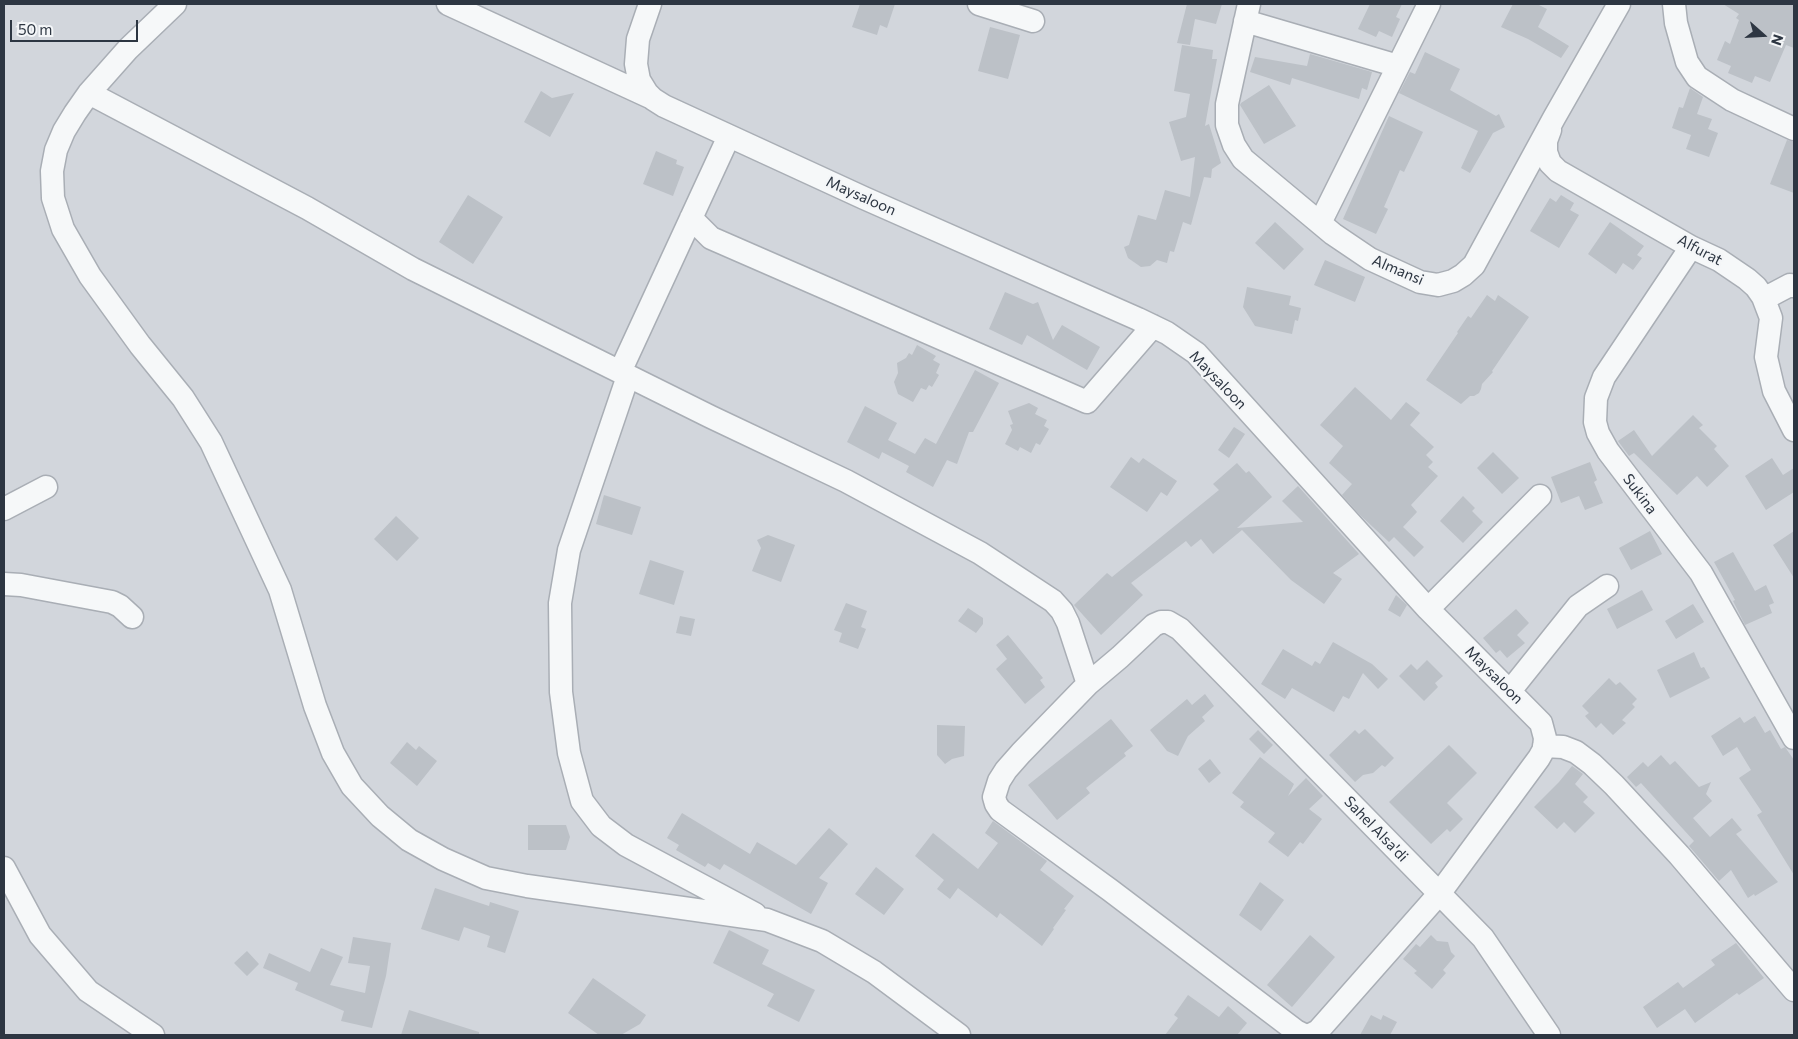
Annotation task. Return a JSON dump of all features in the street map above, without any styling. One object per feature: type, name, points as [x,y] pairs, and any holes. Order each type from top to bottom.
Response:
[{"type":"street","points":[[175,4],[128,49],[89,93],[64,131],[56,150],[52,171],[53,198],[63,229],[90,276],[140,345],[183,398],[211,442],[280,590],[315,706],[333,753],[352,786],[380,816],[409,840],[443,859],[486,878],[527,886],[767,920]]},
{"type":"street","points":[[448,4],[653,99]]},
{"type":"street","name":"Maysaloon","points":[[650,4],[638,40],[636,64],[639,80],[653,99],[664,106],[864,198],[1153,326],[1167,333],[1196,353],[1428,609],[1541,723],[1545,733],[1544,746]]},
{"type":"street","points":[[979,4],[1032,21]]},
{"type":"street","points":[[1320,223],[1429,4]]},
{"type":"street","name":"Almansi","points":[[1247,13],[1227,104],[1227,125],[1234,145],[1243,159],[1320,223],[1370,259],[1420,282],[1438,285],[1453,281],[1464,275],[1474,265],[1619,4]]},
{"type":"street","points":[[1674,4],[1676,23],[1687,62],[1697,77],[1732,100],[1794,129]]},
{"type":"street","points":[[1247,13],[1398,66]]},
{"type":"street","points":[[89,93],[307,208],[413,269],[624,374],[846,481],[980,553],[1054,601],[1068,623],[1088,684]]},
{"type":"street","name":"Alfurat","points":[[1554,118],[1546,146],[1550,163],[1558,171],[1691,247],[1706,252],[1730,266],[1756,287],[1763,297],[1771,318],[1766,357],[1774,391],[1794,430]]},
{"type":"street","points":[[729,136],[691,218],[624,374],[569,550],[560,603],[561,692],[570,753],[582,801],[601,826],[626,845],[767,920],[822,942],[874,972],[959,1035]]},
{"type":"street","points":[[691,218],[711,238],[1087,402],[1153,326]]},
{"type":"street","name":"Sukina","points":[[1691,247],[1604,376],[1596,398],[1595,422],[1598,433],[1608,451],[1701,573],[1794,738]]},
{"type":"street","points":[[1763,297],[1790,285],[1794,286]]},
{"type":"street","points":[[4,509],[46,487]]},
{"type":"street","points":[[1428,609],[1540,496]]},
{"type":"street","points":[[4,584],[21,585],[112,602],[120,606],[132,617]]},
{"type":"street","points":[[1510,691],[1578,606],[1607,586]]},
{"type":"street","name":"Sahel Alsa'di","points":[[1304,1035],[1296,1031],[1110,890],[1000,810],[996,804],[996,790],[1006,770],[1088,684],[1120,657],[1154,624],[1168,622],[1180,629],[1483,938],[1548,1035]]},
{"type":"street","points":[[1310,1035],[1318,1031],[1439,894],[1539,758],[1544,746],[1563,747],[1576,752],[1614,785],[1679,855],[1794,990]]},
{"type":"street","points":[[4,868],[40,935],[88,991],[153,1035]]},
{"type":"shaded area","points":[[4,4],[1794,4],[1794,1035],[4,1035]]},
{"type":"building","points":[[860,4],[895,4],[887,28],[880,25],[877,35],[852,27]]},
{"type":"building","points":[[1187,4],[1222,4],[1216,24],[1195,19],[1190,45],[1177,43]]},
{"type":"building","points":[[1370,4],[1402,4],[1396,17],[1400,19],[1392,37],[1379,31],[1376,37],[1358,29]]},
{"type":"building","points":[[1513,4],[1537,4],[1547,9],[1538,27],[1569,46],[1561,58],[1528,39],[1501,27]]},
{"type":"building","points":[[1723,4],[1794,4],[1794,48],[1786,45],[1770,82],[1755,76],[1752,83],[1728,73],[1731,66],[1717,60],[1725,41],[1730,44],[1739,20],[1736,18],[1739,14]]},
{"type":"building","points":[[990,27],[1020,35],[1008,79],[978,71]]},
{"type":"building","points":[[1182,45],[1213,50],[1212,59],[1217,59],[1205,126],[1209,124],[1221,163],[1212,169],[1211,178],[1204,177],[1191,225],[1183,222],[1174,252],[1170,251],[1167,263],[1157,260],[1150,266],[1141,267],[1128,258],[1124,247],[1129,245],[1138,215],[1156,220],[1165,190],[1190,197],[1195,157],[1181,161],[1169,122],[1186,117],[1190,94],[1174,91]]},
{"type":"building","points":[[1425,52],[1460,69],[1450,90],[1496,116],[1499,114],[1505,127],[1493,133],[1470,173],[1461,168],[1478,131],[1399,93],[1410,72],[1415,74]]},
{"type":"building","points":[[1310,54],[1372,72],[1367,90],[1362,88],[1359,99],[1292,78],[1290,85],[1250,72],[1255,57],[1307,66]]},
{"type":"building","points":[[1269,85],[1296,126],[1264,144],[1240,105]]},
{"type":"building","points":[[1690,88],[1703,97],[1697,114],[1712,119],[1708,129],[1718,133],[1709,157],[1686,149],[1691,135],[1672,128],[1679,107],[1683,108]]},
{"type":"building","points":[[541,91],[552,98],[574,93],[550,137],[524,122]]},
{"type":"building","points":[[1389,116],[1423,132],[1404,172],[1400,170],[1384,207],[1388,209],[1376,234],[1343,219]]},
{"type":"building","points":[[1787,140],[1794,142],[1794,193],[1770,184]]},
{"type":"building","points":[[656,151],[677,160],[676,164],[684,167],[673,196],[643,184]]},
{"type":"building","points":[[468,195],[503,217],[473,264],[439,242]]},
{"type":"building","points":[[1561,195],[1574,203],[1570,210],[1579,215],[1559,248],[1530,231],[1550,198],[1556,202]]},
{"type":"building","points":[[1275,222],[1304,249],[1284,270],[1255,243]]},
{"type":"building","points":[[1610,222],[1644,246],[1637,255],[1642,258],[1633,270],[1623,263],[1616,274],[1588,254]]},
{"type":"building","points":[[1325,260],[1365,277],[1355,302],[1314,285]]},
{"type":"building","points":[[1247,287],[1291,296],[1289,305],[1301,308],[1298,321],[1295,320],[1292,334],[1255,326],[1243,307]]},
{"type":"building","points":[[1005,292],[1033,304],[1038,302],[1053,340],[1062,325],[1100,347],[1087,370],[1027,335],[1022,345],[989,329]]},
{"type":"building","points":[[1487,295],[1495,301],[1498,295],[1529,317],[1493,372],[1482,384],[1479,393],[1470,396],[1461,404],[1426,380],[1468,316],[1471,318]]},
{"type":"building","points":[[917,345],[936,356],[933,360],[940,364],[936,373],[939,375],[932,387],[929,385],[926,390],[921,388],[913,402],[898,394],[894,382],[898,373],[897,363],[906,358],[909,353],[912,355]]},
{"type":"building","points":[[975,370],[999,383],[973,432],[969,432],[957,464],[947,460],[933,487],[906,472],[909,466],[882,452],[879,459],[847,442],[865,406],[897,423],[888,440],[915,454],[925,438],[936,444]]},
{"type":"building","points":[[1355,387],[1391,420],[1406,402],[1420,413],[1410,425],[1434,447],[1426,455],[1433,462],[1428,467],[1438,476],[1411,505],[1417,512],[1403,527],[1424,547],[1414,557],[1394,537],[1389,542],[1360,515],[1342,495],[1352,484],[1329,463],[1343,446],[1320,425]]},
{"type":"building","points":[[1029,403],[1038,408],[1035,414],[1047,420],[1044,426],[1049,429],[1040,445],[1036,443],[1031,453],[1020,447],[1018,451],[1005,444],[1012,430],[1010,425],[1013,424],[1008,411]]},
{"type":"building","points":[[1693,415],[1703,425],[1699,428],[1717,446],[1714,449],[1729,466],[1707,487],[1697,476],[1677,495],[1634,453],[1629,456],[1618,441],[1634,430],[1652,456]]},
{"type":"building","points":[[1234,427],[1245,434],[1229,458],[1218,450]]},
{"type":"building","points":[[1493,452],[1519,478],[1502,494],[1477,468]]},
{"type":"building","points":[[1131,457],[1139,463],[1143,458],[1177,481],[1167,496],[1161,492],[1147,512],[1110,487]]},
{"type":"building","points":[[1772,458],[1783,475],[1794,468],[1794,492],[1766,510],[1745,476]]},
{"type":"building","points":[[1590,462],[1597,480],[1594,482],[1603,503],[1585,510],[1579,496],[1561,503],[1551,477]]},
{"type":"building","points":[[1237,463],[1246,473],[1249,471],[1272,497],[1237,528],[1303,522],[1282,501],[1298,486],[1359,554],[1333,573],[1342,579],[1324,604],[1291,580],[1242,530],[1213,554],[1201,539],[1191,547],[1186,541],[1131,583],[1143,595],[1101,635],[1074,605],[1107,573],[1112,577],[1219,490],[1213,484]]},
{"type":"building","points":[[604,495],[641,507],[632,535],[596,524]]},
{"type":"building","points":[[1463,496],[1475,508],[1472,511],[1483,522],[1463,543],[1440,521]]},
{"type":"building","points":[[396,516],[419,538],[397,561],[374,539]]},
{"type":"building","points":[[1650,531],[1662,554],[1631,570],[1619,548]]},
{"type":"building","points":[[1794,531],[1794,578],[1773,545]]},
{"type":"building","points":[[768,535],[795,545],[781,582],[752,571],[761,548],[757,540]]},
{"type":"building","points":[[1733,552],[1755,591],[1766,585],[1774,603],[1769,605],[1772,613],[1745,625],[1733,601],[1735,600],[1714,562]]},
{"type":"building","points":[[650,560],[684,571],[674,605],[639,594]]},
{"type":"building","points":[[1642,590],[1653,610],[1617,629],[1607,609]]},
{"type":"building","points":[[1396,595],[1407,605],[1400,617],[1388,610]]},
{"type":"building","points":[[846,603],[867,611],[861,627],[866,629],[858,649],[839,642],[842,633],[834,630]]},
{"type":"building","points":[[1693,604],[1704,622],[1676,639],[1665,621]]},
{"type":"building","points":[[968,608],[983,618],[983,624],[976,633],[958,621]]},
{"type":"building","points":[[1516,609],[1529,623],[1517,635],[1525,643],[1507,658],[1500,650],[1496,653],[1483,638]]},
{"type":"building","points":[[680,616],[695,619],[691,636],[676,633]]},
{"type":"building","points":[[1008,635],[1043,678],[1040,680],[1045,687],[1025,704],[996,669],[1007,659],[996,645]]},
{"type":"building","points":[[1333,642],[1372,664],[1388,679],[1378,689],[1363,673],[1349,699],[1343,696],[1334,712],[1292,688],[1285,699],[1261,684],[1283,649],[1312,666],[1315,661],[1320,664]]},
{"type":"building","points":[[1694,652],[1701,668],[1704,667],[1710,678],[1670,698],[1657,670]]},
{"type":"building","points":[[1427,660],[1443,676],[1435,683],[1438,687],[1424,701],[1399,676],[1411,664],[1417,670]]},
{"type":"building","points":[[1609,678],[1616,685],[1620,682],[1637,699],[1632,704],[1635,707],[1622,720],[1626,723],[1613,735],[1601,723],[1596,728],[1585,716],[1589,713],[1582,706]]},
{"type":"building","points":[[1205,694],[1214,706],[1202,717],[1205,721],[1188,736],[1178,756],[1167,751],[1150,730],[1187,699],[1192,705]]},
{"type":"building","points":[[1755,716],[1765,733],[1770,730],[1781,749],[1785,747],[1794,760],[1794,875],[1757,815],[1762,812],[1739,778],[1751,770],[1737,747],[1723,756],[1711,736],[1740,717],[1744,723]]},
{"type":"building","points":[[1111,719],[1133,746],[1124,753],[1126,756],[1086,788],[1090,793],[1057,820],[1028,785]]},
{"type":"building","points":[[937,725],[965,726],[964,756],[952,759],[945,764],[937,755]]},
{"type":"building","points":[[1365,729],[1394,758],[1385,767],[1382,765],[1373,773],[1363,775],[1355,782],[1329,755],[1355,730],[1359,734]]},
{"type":"building","points":[[1258,730],[1273,745],[1264,754],[1249,739]]},
{"type":"building","points":[[407,742],[416,750],[419,746],[437,761],[417,786],[390,763]]},
{"type":"building","points":[[1449,745],[1477,773],[1447,803],[1463,819],[1450,832],[1447,829],[1431,844],[1389,802]]},
{"type":"building","points":[[1661,755],[1670,765],[1675,761],[1699,787],[1711,782],[1706,794],[1712,801],[1693,818],[1710,837],[1732,818],[1742,830],[1736,834],[1778,882],[1755,896],[1754,894],[1748,898],[1731,870],[1719,881],[1689,846],[1694,841],[1641,783],[1636,787],[1627,777],[1643,762],[1648,767]]},
{"type":"building","points":[[1260,757],[1294,784],[1288,796],[1306,778],[1323,796],[1309,809],[1322,819],[1303,844],[1300,842],[1288,857],[1268,842],[1275,833],[1240,807],[1244,802],[1232,793]]},
{"type":"building","points":[[1210,759],[1221,773],[1209,783],[1198,769]]},
{"type":"building","points":[[1572,766],[1583,774],[1575,784],[1588,797],[1583,802],[1595,813],[1575,833],[1564,822],[1557,829],[1534,807]]},
{"type":"building","points":[[682,813],[750,854],[757,842],[796,865],[829,828],[848,844],[819,878],[828,883],[811,914],[724,864],[720,870],[708,863],[705,867],[676,850],[679,845],[667,838]]},
{"type":"building","points":[[993,821],[1047,861],[1040,870],[1074,896],[1042,946],[1000,913],[997,918],[958,888],[950,899],[937,889],[944,880],[915,856],[933,833],[978,869],[998,843],[985,833]]},
{"type":"building","points":[[528,825],[566,825],[570,837],[566,850],[528,850]]},
{"type":"building","points":[[876,867],[904,889],[884,915],[855,894]]},
{"type":"building","points":[[1260,882],[1284,900],[1261,931],[1239,915]]},
{"type":"building","points":[[435,888],[489,906],[490,902],[519,911],[505,953],[487,947],[490,936],[464,927],[459,941],[421,929]]},
{"type":"building","points":[[729,930],[769,950],[762,964],[815,990],[799,1022],[767,1006],[774,994],[713,963]]},
{"type":"building","points":[[1310,935],[1335,957],[1292,1007],[1267,985]]},
{"type":"building","points":[[1431,935],[1437,941],[1448,942],[1451,952],[1455,956],[1443,970],[1446,973],[1432,989],[1414,973],[1417,971],[1403,959],[1416,944],[1420,947]]},
{"type":"building","points":[[353,937],[391,943],[386,976],[372,1028],[341,1021],[344,1011],[295,990],[298,983],[263,968],[269,953],[310,972],[321,948],[343,957],[330,985],[365,993],[370,966],[348,963]]},
{"type":"building","points":[[1736,943],[1764,978],[1739,995],[1737,993],[1695,1023],[1685,1009],[1657,1028],[1643,1007],[1678,982],[1683,988],[1715,965],[1711,960]]},
{"type":"building","points":[[247,951],[259,964],[247,976],[234,963]]},
{"type":"building","points":[[593,978],[646,1015],[640,1024],[621,1035],[599,1035],[568,1013]]},
{"type":"building","points":[[1188,995],[1219,1017],[1228,1006],[1247,1023],[1237,1035],[1165,1035],[1178,1018],[1174,1015]]},
{"type":"building","points":[[409,1010],[479,1032],[479,1035],[401,1035]]},
{"type":"building","points":[[1371,1015],[1381,1020],[1383,1015],[1397,1022],[1390,1035],[1360,1035]]}]
